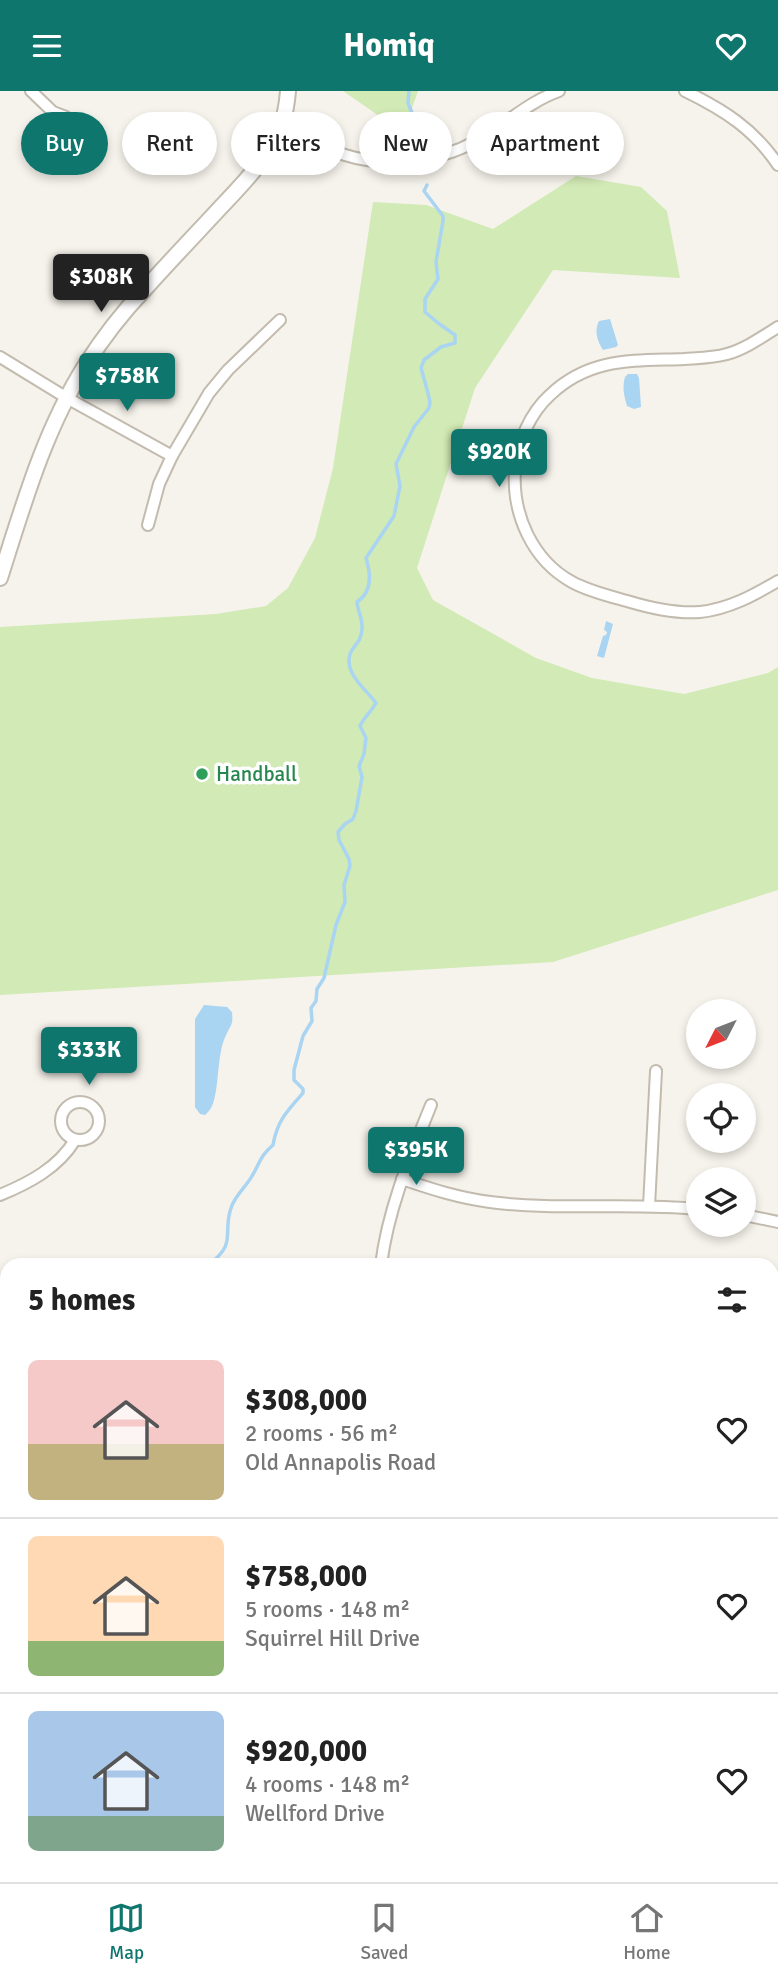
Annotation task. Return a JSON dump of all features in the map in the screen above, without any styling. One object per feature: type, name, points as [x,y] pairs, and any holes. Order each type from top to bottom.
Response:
[{"type":"street","points":[[31,91],[53,112]]},
{"type":"street","points":[[286,112],[288,91]]},
{"type":"street","points":[[345,155],[376,161],[409,162],[451,152],[475,142],[544,96],[559,91]]},
{"type":"street","points":[[685,91],[721,110],[754,134],[778,165]]},
{"type":"street","points":[[0,578],[32,478],[66,398],[86,365],[142,291],[249,175]]},
{"type":"street","points":[[148,525],[159,484],[209,393],[228,370],[280,320]]},
{"type":"street","points":[[778,327],[726,355],[612,363],[589,369],[567,381],[548,396],[531,419],[521,439],[514,481],[521,522],[533,546],[551,566],[571,582],[602,594],[644,606],[699,612],[721,608],[750,597],[778,581]]},
{"type":"street","points":[[0,357],[66,398],[172,456]]},
{"type":"street","points":[[649,1206],[656,1071]]},
{"type":"street","points":[[382,1258],[390,1216],[431,1105]]},
{"type":"street","points":[[1,1193],[26,1183],[48,1169],[69,1150],[75,1140]]},
{"type":"street","points":[[402,1179],[435,1190],[492,1202],[686,1208]]},
{"type":"street","points":[[756,1217],[778,1222]]},
{"type":"green space","points":[[343,91],[418,91],[411,112],[373,112]]},
{"type":"green space","points":[[576,176],[641,187],[667,211],[680,278],[553,270],[475,388],[417,568],[433,600],[536,658],[592,678],[684,694],[768,673],[778,667],[778,890],[553,962],[0,995],[0,627],[216,614],[266,606],[288,588],[315,538],[333,468],[373,202],[426,205],[493,229]]},
{"type":"water","points":[[610,319],[618,345],[603,350],[596,332],[599,321]]},
{"type":"water","points":[[628,374],[637,374],[639,378],[641,407],[634,409],[627,406],[624,395],[624,381]]},
{"type":"water","points":[[606,621],[613,624],[604,658],[597,656],[603,636],[607,632],[604,630]]},
{"type":"water","points":[[204,1005],[227,1007],[232,1012],[232,1023],[221,1050],[214,1099],[205,1115],[200,1114],[195,1107],[195,1019]]},
{"type":"waterway","points":[[409,91],[408,103],[412,112]]},
{"type":"waterway","points":[[216,1258],[226,1244],[229,1217],[235,1199],[273,1145],[277,1129],[284,1117],[303,1093],[303,1089],[294,1080],[294,1070],[303,1036],[312,1021],[311,1008],[324,978],[336,925],[345,902],[344,885],[350,866],[338,832],[353,819],[356,811],[362,777],[359,766],[366,738],[360,726],[376,703],[357,681],[350,668],[350,654],[362,629],[357,602],[368,588],[369,570],[366,558],[394,516],[400,486],[396,464],[414,427],[429,408],[430,402],[421,368],[424,360],[441,347],[455,343],[455,335],[425,312],[425,299],[438,279],[436,262],[443,221],[443,216],[424,191],[427,185]]},
{"type":"place","name":"Handball","points":[[202,774]]}]
